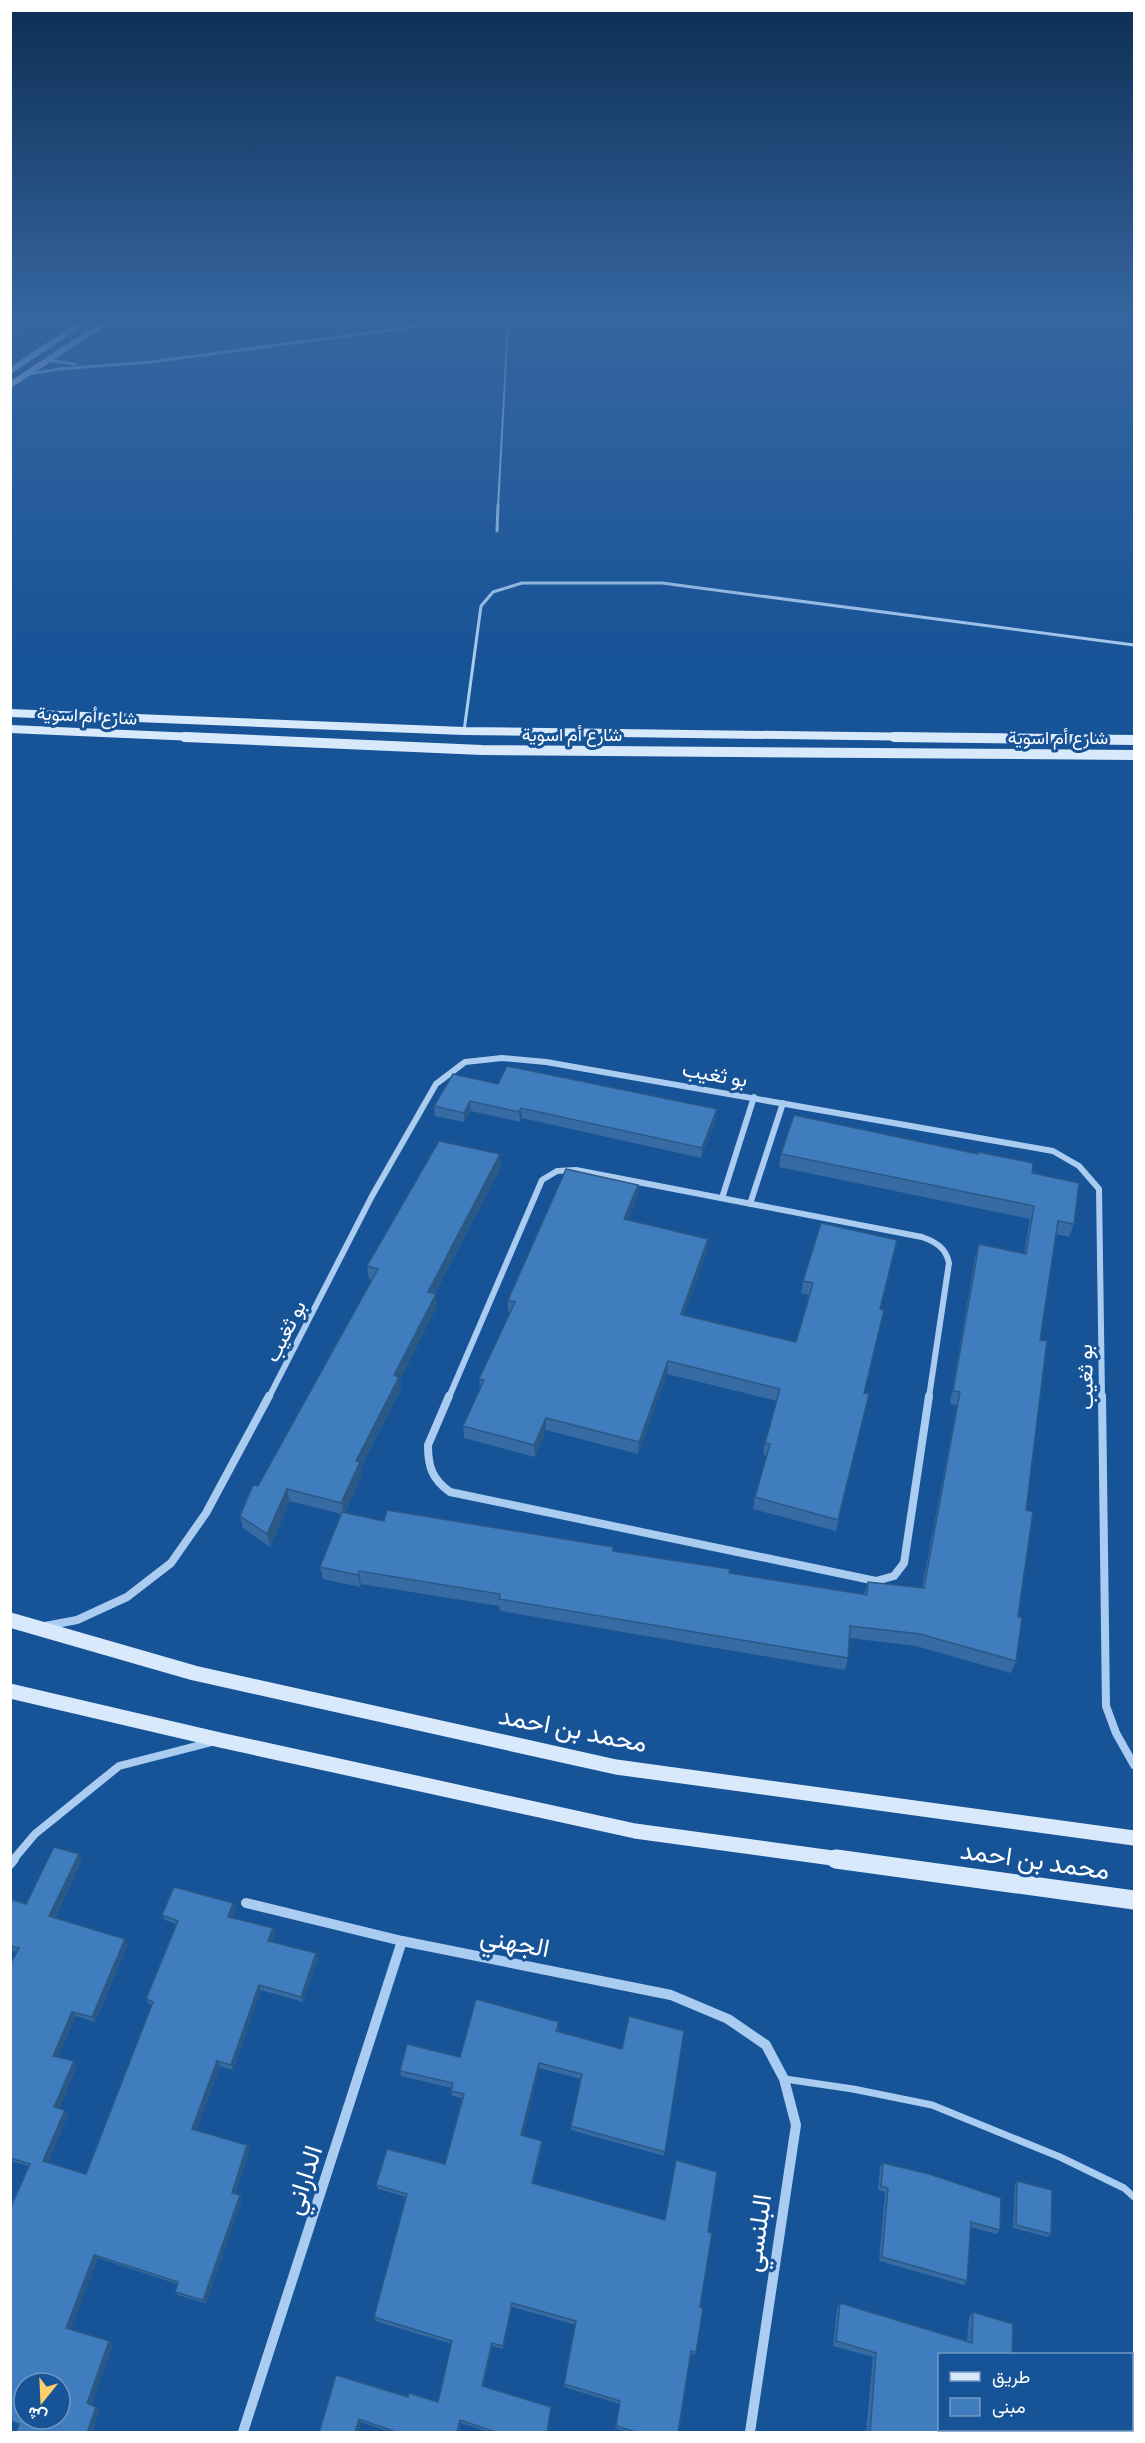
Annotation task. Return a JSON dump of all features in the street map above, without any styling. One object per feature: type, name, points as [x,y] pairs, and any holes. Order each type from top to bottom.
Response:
[{"type":"street","name":"شارع أم اسوية","points":[[10,713],[464,731],[1134,740]]},
{"type":"street","name":"شارع أم اسوية","points":[[10,729],[482,750],[1134,755]]},
{"type":"street","name":"بو ثغيب","points":[[34,1628],[77,1620],[127,1596],[171,1563],[206,1513],[267,1402],[372,1196],[436,1084],[465,1062],[502,1058],[546,1062],[783,1102],[1053,1152],[1079,1166],[1099,1189],[1106,1706],[1116,1733],[1134,1765]]},
{"type":"street","points":[[722,1198],[754,1097]]},
{"type":"street","points":[[750,1203],[783,1102]]},
{"type":"street","points":[[576,1170],[722,1198],[922,1237],[933,1240],[948,1255],[949,1263],[907,1540],[903,1563],[899,1573],[892,1579],[870,1581],[450,1492],[437,1484],[427,1459],[428,1445],[542,1180],[556,1172],[576,1170]]},
{"type":"street","name":"محمد بن احمد","points":[[10,1620],[194,1673],[616,1767],[1134,1838]]},
{"type":"street","name":"محمد بن احمد","points":[[10,1691],[220,1740],[635,1831],[1134,1900]]},
{"type":"street","points":[[10,1864],[35,1834],[119,1766],[220,1740]]},
{"type":"street","name":"الجهني","points":[[246,1903],[402,1941],[671,1995],[728,2019],[766,2045]]},
{"type":"street","name":"الداراني","points":[[243,2433],[402,1941]]},
{"type":"street","name":"البلنسي","points":[[750,2433],[796,2125],[784,2079],[766,2045]]},
{"type":"lane","points":[[497,531],[502,436]]},
{"type":"lane","points":[[464,731],[481,606],[490,593],[503,587],[522,584],[662,583],[1134,645]]},
{"type":"lane","points":[[784,2079],[853,2089],[932,2105],[1060,2157],[1124,2188],[1134,2197]]},
{"type":"building","points":[[507,1066],[717,1109],[702,1148],[521,1108],[519,1112],[470,1101],[464,1113],[434,1106],[453,1074],[498,1084]]},
{"type":"building","points":[[794,1115],[978,1154],[978,1152],[1033,1163],[1032,1173],[1079,1183],[1074,1224],[1058,1221],[1040,1340],[1047,1341],[1026,1510],[1033,1512],[1018,1616],[1022,1618],[1016,1661],[920,1634],[850,1626],[848,1658],[499,1599],[500,1594],[359,1571],[358,1575],[320,1567],[342,1512],[384,1521],[387,1510],[613,1547],[613,1551],[730,1569],[729,1573],[867,1595],[868,1582],[924,1588],[960,1392],[953,1391],[979,1244],[1026,1254],[1034,1206],[781,1154]]},
{"type":"building","points":[[439,1141],[500,1154],[428,1292],[436,1294],[394,1375],[399,1377],[356,1461],[360,1462],[341,1503],[287,1489],[267,1534],[240,1516],[253,1485],[258,1486],[378,1269],[367,1266]]},
{"type":"building","points":[[566,1169],[638,1185],[624,1219],[708,1239],[681,1314],[796,1342],[813,1283],[803,1281],[821,1223],[897,1240],[880,1309],[884,1310],[864,1393],[869,1394],[838,1520],[755,1497],[770,1444],[765,1443],[780,1389],[668,1361],[639,1442],[546,1418],[534,1445],[463,1426],[484,1380],[479,1379],[515,1302],[508,1300]]},
{"type":"building","points":[[54,1847],[79,1854],[49,1916],[125,1939],[92,2017],[72,2012],[53,2056],[74,2061],[54,2107],[65,2110],[43,2161],[86,2174],[153,2002],[146,1999],[178,1921],[162,1915],[174,1887],[233,1903],[228,1917],[273,1928],[268,1941],[316,1953],[301,1997],[259,1985],[231,2065],[217,2061],[192,2129],[247,2145],[232,2193],[240,2195],[203,2300],[175,2292],[178,2282],[94,2255],[66,2328],[109,2341],[87,2403],[96,2407],[87,2433],[16,2433],[17,2431],[72,2431],[72,2371],[12,2371],[12,2422],[10,2421],[10,2209],[30,2164],[10,2158],[10,1965],[19,1948],[10,1946],[10,1899],[26,1904]]},
{"type":"building","points":[[476,1999],[559,2022],[556,2031],[622,2049],[629,2016],[684,2031],[665,2152],[571,2126],[582,2074],[539,2063],[521,2135],[542,2141],[532,2183],[665,2220],[676,2160],[717,2172],[708,2232],[712,2233],[700,2307],[703,2308],[696,2352],[691,2351],[678,2433],[639,2433],[616,2426],[620,2401],[564,2384],[576,2321],[512,2303],[503,2346],[492,2343],[482,2386],[551,2407],[547,2433],[499,2433],[460,2420],[457,2433],[399,2433],[359,2419],[355,2433],[319,2433],[336,2375],[408,2397],[409,2393],[438,2402],[452,2341],[374,2317],[407,2194],[376,2185],[387,2149],[445,2164],[464,2094],[451,2091],[453,2083],[400,2071],[407,2044],[460,2057]]},
{"type":"building","points":[[883,2163],[929,2174],[1001,2198],[1000,2230],[971,2222],[967,2281],[882,2257],[888,2188],[881,2186]]},
{"type":"building","points":[[1017,2181],[1052,2190],[1051,2234],[1016,2225]]},
{"type":"building","points":[[840,2303],[972,2343],[973,2312],[1013,2324],[1012,2353],[938,2353],[938,2431],[976,2431],[975,2433],[870,2433],[876,2353],[836,2341]]}]
